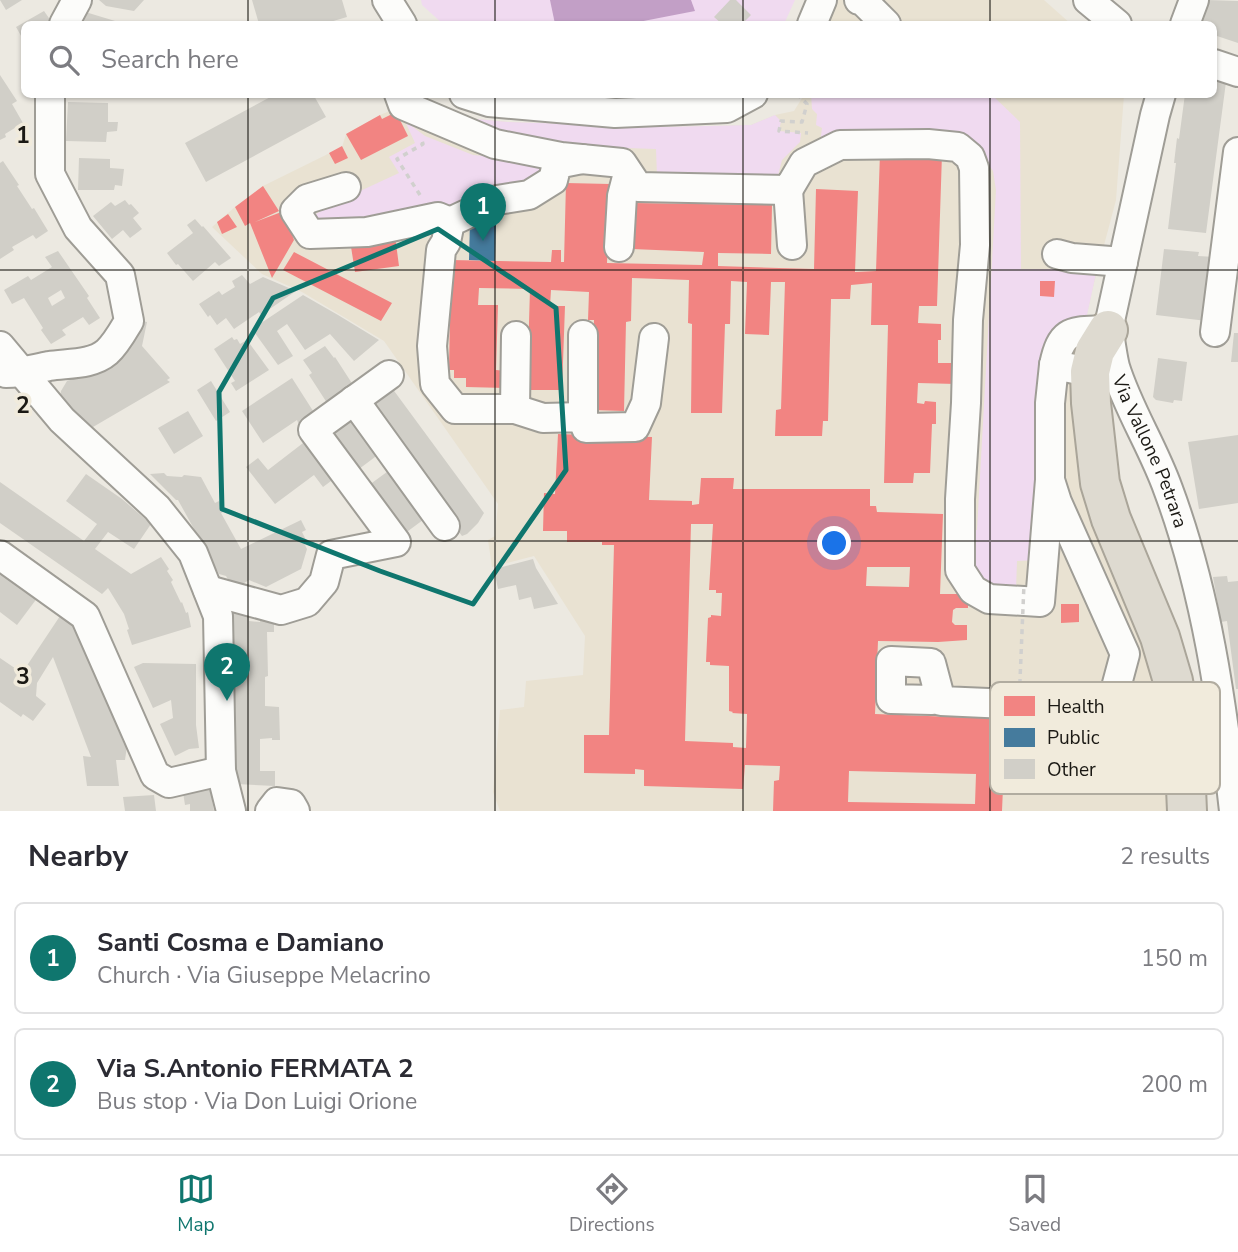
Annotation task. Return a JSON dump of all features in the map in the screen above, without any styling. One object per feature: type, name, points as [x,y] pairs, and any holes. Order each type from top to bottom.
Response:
[{"type":"highway","points":[[1108,330],[1095,351],[1072,368],[1091,403],[1100,482],[1111,519],[1160,637],[1173,682]]},
{"type":"street","points":[[66,21],[77,0]]},
{"type":"street","points":[[387,0],[400,21]]},
{"type":"street","points":[[859,0],[883,21]]},
{"type":"street","points":[[1088,0],[1113,21]]},
{"type":"street","points":[[1186,21],[1194,0]]},
{"type":"street","points":[[1217,65],[1238,72]]},
{"type":"street","points":[[12,373],[89,361],[107,353],[129,321],[120,275],[78,228],[50,174],[50,98]]},
{"type":"street","points":[[476,98],[489,102],[615,113],[727,108],[746,98]]},
{"type":"street","points":[[401,100],[495,144],[561,157],[622,163],[638,187],[788,190]]},
{"type":"street","name":"Via Vallone Petrara","points":[[1155,101],[1108,330],[1115,366],[1125,394],[1168,488],[1192,563],[1217,682]]},
{"type":"street","points":[[792,245],[788,190],[804,163],[840,145],[928,144],[958,147],[970,157],[974,168],[975,245],[968,320],[960,499],[960,570],[973,590],[989,599],[1040,602],[1050,480],[1050,403],[1072,368]]},
{"type":"street","points":[[1215,332],[1238,152]]},
{"type":"street","points":[[346,187],[307,199],[295,211],[310,234],[367,232],[442,220],[497,200],[529,195],[553,180],[558,164],[582,159]]},
{"type":"street","points":[[619,247],[622,195],[628,173]]},
{"type":"street","points":[[442,220],[446,242],[441,250],[432,346],[435,384],[455,409],[515,409],[543,418],[583,417]]},
{"type":"street","points":[[1084,241],[1102,245],[1123,262]]},
{"type":"street","points":[[1057,254],[1072,258],[1123,262]]},
{"type":"street","points":[[515,409],[516,335]]},
{"type":"street","points":[[583,335],[583,417],[586,428],[635,427],[646,403],[654,338]]},
{"type":"street","points":[[0,346],[12,373],[39,394],[62,420],[157,508],[193,553],[218,615],[221,771],[231,811]]},
{"type":"street","points":[[208,590],[281,610],[307,602],[324,582],[331,555],[396,542],[313,430],[389,375]]},
{"type":"street","points":[[354,400],[445,526]]},
{"type":"street","points":[[1050,480],[1057,502],[1125,654],[1117,682]]},
{"type":"street","points":[[0,555],[85,616],[155,775],[169,783],[221,771]]},
{"type":"street","points":[[932,700],[891,699],[891,661],[931,663],[941,701],[990,703]]},
{"type":"street","name":"Via Vallone Petrara","points":[[1220,704],[1234,811]]},
{"type":"street","points":[[270,811],[277,802],[291,804],[295,811]]},
{"type":"path","points":[[801,98],[807,104],[802,122],[781,121],[779,131],[812,133],[812,160]]},
{"type":"path","points":[[401,100],[423,144],[397,159],[442,220]]},
{"type":"path","points":[[1020,682],[1024,584]]},
{"type":"highlighted area","points":[[438,229],[556,308],[566,470],[473,604],[222,509],[219,392],[273,298]]},
{"type":"shaded area","points":[[421,0],[795,0],[785,21],[440,21],[422,5]]},
{"type":"shaded area","points":[[550,0],[691,0],[695,11],[643,21],[554,21]]},
{"type":"shaded area","points":[[838,0],[1044,0],[1068,21],[830,21]]},
{"type":"shaded area","points":[[418,98],[467,118],[508,122],[662,127],[751,125],[794,111],[802,98],[1124,98],[1116,200],[1072,380],[1164,682],[990,682],[990,794],[1172,794],[1173,811],[500,811],[493,792],[500,710],[524,707],[526,681],[583,675],[585,636],[534,556],[492,567],[488,540],[495,536],[498,504],[384,341],[302,292],[262,274],[212,227],[263,186],[342,147],[346,134]]},
{"type":"shaded area","points":[[423,98],[437,107],[467,118],[508,122],[661,127],[751,125],[775,115],[781,121],[779,131],[801,133],[800,142],[782,160],[776,183],[657,176],[656,149],[568,146],[494,137],[414,101]]},
{"type":"shaded area","points":[[811,98],[995,98],[1020,122],[1021,269],[1097,269],[1085,324],[1065,330],[1038,560],[1017,561],[1016,589],[989,589],[973,565],[971,531],[977,530],[996,190],[993,171],[982,155],[820,143],[822,128],[816,125],[817,114],[812,109]]},
{"type":"shaded area","points":[[405,121],[425,136],[473,155],[540,161],[550,173],[469,207],[331,228],[310,218],[330,205],[399,173],[389,157],[415,143]]},
{"type":"building: Health","points":[[396,112],[408,136],[361,160],[346,134],[380,115],[382,119]]},
{"type":"building: Health","points":[[342,146],[348,158],[335,164],[329,153]]},
{"type":"building: Health","points":[[880,153],[942,154],[937,306],[919,306],[918,323],[941,324],[938,363],[957,363],[956,384],[918,383],[917,403],[936,402],[936,424],[932,424],[930,473],[914,473],[913,483],[884,483],[888,325],[871,325],[872,283],[851,285],[850,299],[831,299],[828,421],[823,421],[822,436],[775,436],[776,410],[781,409],[785,282],[771,282],[769,335],[745,334],[747,282],[731,281],[730,324],[725,324],[722,413],[691,413],[692,324],[688,323],[689,280],[632,278],[631,321],[626,322],[624,411],[591,410],[594,320],[588,320],[589,292],[551,290],[550,306],[565,306],[562,390],[527,390],[530,289],[479,288],[478,305],[498,305],[496,370],[507,371],[506,388],[466,387],[466,378],[454,378],[454,370],[449,370],[451,260],[551,262],[552,250],[561,250],[561,262],[564,262],[566,183],[610,184],[607,263],[702,265],[704,252],[632,249],[633,203],[772,205],[771,254],[718,253],[718,266],[814,269],[816,189],[858,191],[855,272],[876,271]]},
{"type":"building: Health","points":[[263,186],[279,211],[255,222],[284,211],[294,240],[272,278],[250,223],[245,226],[235,207]]},
{"type":"building: Health","points":[[228,214],[237,227],[222,234],[217,222]]},
{"type":"building: Health","points":[[394,228],[399,266],[355,272],[349,234]]},
{"type":"building: Health","points":[[294,252],[392,303],[381,321],[283,270]]},
{"type":"building: Health","points":[[1040,281],[1055,281],[1054,297],[1040,296]]},
{"type":"building: Health","points":[[558,434],[652,437],[649,500],[692,501],[692,505],[699,504],[701,478],[734,478],[733,489],[870,489],[870,506],[876,506],[877,512],[943,514],[940,594],[968,594],[968,608],[953,610],[952,622],[955,625],[967,625],[967,640],[878,641],[875,714],[990,718],[990,794],[1003,794],[1002,811],[773,811],[774,781],[779,780],[780,766],[745,765],[743,789],[644,786],[644,770],[635,769],[635,774],[584,773],[584,735],[609,735],[614,545],[602,545],[602,542],[567,542],[567,531],[543,531],[544,493],[555,494]],"holes":[[[691,524],[713,524],[709,590],[722,593],[721,616],[711,615],[708,618],[706,662],[710,662],[710,665],[729,666],[729,711],[747,714],[746,748],[733,747],[733,743],[685,741]],[[867,567],[910,567],[909,587],[866,586]],[[849,771],[976,774],[975,804],[848,802]]]},
{"type":"building: Health","points":[[1061,604],[1079,604],[1079,622],[1061,623]]},
{"type":"building: Public","points":[[470,222],[496,223],[495,261],[469,260]]},
{"type":"building: Other","points":[[0,0],[22,0],[6,10]]},
{"type":"building: Other","points":[[99,0],[144,0],[134,11],[106,6]]},
{"type":"building: Other","points":[[252,0],[342,0],[347,17],[333,21],[258,21]]},
{"type":"building: Other","points":[[730,0],[736,0],[751,15],[745,21],[719,21],[714,17]]},
{"type":"building: Other","points":[[1207,0],[1238,1],[1238,43],[1217,36],[1217,21],[1201,21]]},
{"type":"building: Other","points":[[44,11],[51,21],[26,21]]},
{"type":"building: Other","points":[[82,11],[115,21],[79,21]]},
{"type":"building: Other","points":[[0,75],[17,101],[12,104],[23,123],[0,140]]},
{"type":"building: Other","points":[[1217,81],[1226,82],[1206,233],[1168,229],[1177,138],[1179,139],[1184,98],[1217,98]]},
{"type":"building: Other","points":[[269,98],[315,98],[326,117],[206,182],[185,143]]},
{"type":"building: Other","points":[[68,102],[108,103],[108,122],[118,122],[117,131],[107,132],[106,142],[66,141]]},
{"type":"building: Other","points":[[79,158],[110,159],[110,168],[124,169],[122,186],[115,185],[114,190],[78,190]]},
{"type":"building: Other","points":[[3,161],[48,231],[36,239],[33,235],[12,247],[14,250],[0,259],[0,163]]},
{"type":"building: Other","points":[[125,200],[139,213],[133,218],[142,229],[130,238],[123,230],[112,239],[93,216],[111,202],[115,206]]},
{"type":"building: Other","points":[[195,219],[231,258],[219,266],[215,262],[193,281],[167,253],[193,233],[187,225]]},
{"type":"building: Other","points":[[1164,249],[1199,252],[1198,256],[1215,257],[1207,321],[1156,315]]},
{"type":"building: Other","points":[[58,251],[89,296],[87,298],[100,318],[89,325],[83,317],[62,330],[66,335],[51,344],[24,298],[12,304],[4,290],[28,276],[31,280],[52,267],[45,257]],"holes":[[[61,290],[65,298],[52,306],[48,298]]]},
{"type":"building: Other","points":[[242,275],[250,284],[263,277],[296,291],[261,315],[259,312],[234,329],[226,318],[217,325],[199,304],[219,291],[222,295],[235,287],[232,281]]},
{"type":"building: Other","points":[[303,295],[379,340],[354,361],[330,334],[305,350],[287,324],[277,331],[293,356],[278,365],[252,329]]},
{"type":"building: Other","points":[[137,320],[147,322],[142,346],[170,378],[167,380],[170,382],[93,427],[60,399],[61,391],[67,381],[94,372]]},
{"type":"building: Other","points":[[1234,333],[1238,333],[1238,362],[1231,362]]},
{"type":"building: Other","points":[[232,337],[240,344],[247,340],[269,370],[236,391],[231,383],[235,381],[214,349]]},
{"type":"building: Other","points":[[325,346],[355,388],[329,406],[309,375],[312,373],[303,360]]},
{"type":"building: Other","points":[[1158,358],[1187,362],[1182,401],[1174,400],[1173,403],[1153,397]]},
{"type":"building: Other","points":[[292,378],[315,414],[299,425],[297,420],[263,443],[242,411]]},
{"type":"building: Other","points":[[211,381],[230,412],[216,421],[197,390]]},
{"type":"building: Other","points":[[389,384],[484,513],[467,534],[462,536],[363,403]]},
{"type":"building: Other","points":[[188,411],[203,436],[174,454],[158,428]]},
{"type":"building: Other","points":[[349,414],[379,454],[355,472],[324,433]]},
{"type":"building: Other","points":[[1238,435],[1238,503],[1199,509],[1188,442]]},
{"type":"building: Other","points":[[307,440],[335,478],[323,487],[314,475],[275,504],[246,467],[258,458],[268,470]]},
{"type":"building: Other","points":[[391,469],[427,517],[400,537],[365,488]]},
{"type":"building: Other","points":[[164,473],[167,476],[201,477],[215,503],[219,501],[225,511],[221,513],[241,549],[301,520],[306,530],[302,532],[307,549],[301,569],[266,587],[249,580],[241,585],[219,574],[178,500],[150,474]]},
{"type":"building: Other","points":[[86,474],[122,499],[151,524],[134,549],[108,532],[95,549],[131,574],[161,557],[169,569],[167,571],[181,603],[186,613],[188,612],[191,627],[132,645],[124,614],[108,588],[102,594],[0,523],[0,482],[84,541],[97,524],[66,501]]},
{"type":"building: Other","points":[[533,559],[558,604],[534,609],[531,597],[519,600],[516,585],[498,589],[494,569]]},
{"type":"building: Other","points":[[0,570],[38,597],[17,625],[0,612]]},
{"type":"building: Other","points":[[1227,576],[1228,582],[1238,581],[1238,689],[1227,621],[1221,622],[1213,577]]},
{"type":"building: Other","points":[[226,602],[250,605],[249,621],[260,622],[260,613],[274,617],[274,632],[267,632],[268,676],[265,677],[265,706],[279,707],[280,740],[260,739],[260,771],[275,771],[275,786],[236,784],[232,648]]},
{"type":"building: Other","points":[[62,613],[78,632],[127,746],[125,760],[116,760],[119,786],[87,786],[83,756],[91,757],[53,657],[37,683],[36,696],[46,704],[33,721],[23,714],[21,717],[0,702],[0,658],[22,673]]},
{"type":"building: Other","points":[[143,663],[196,664],[196,725],[199,748],[189,749],[175,756],[160,724],[173,718],[171,700],[153,708],[134,667]]},
{"type":"building: Other","points":[[209,782],[214,811],[190,811],[190,804],[185,805],[182,786]]},
{"type":"building: Other","points":[[154,795],[156,811],[125,811],[123,797]]},
{"type":"place","name":"Santi Cosma e Damiano","points":[[483,241]]},
{"type":"place","name":"Via S.Antonio FERMATA 2","points":[[227,701]]}]
